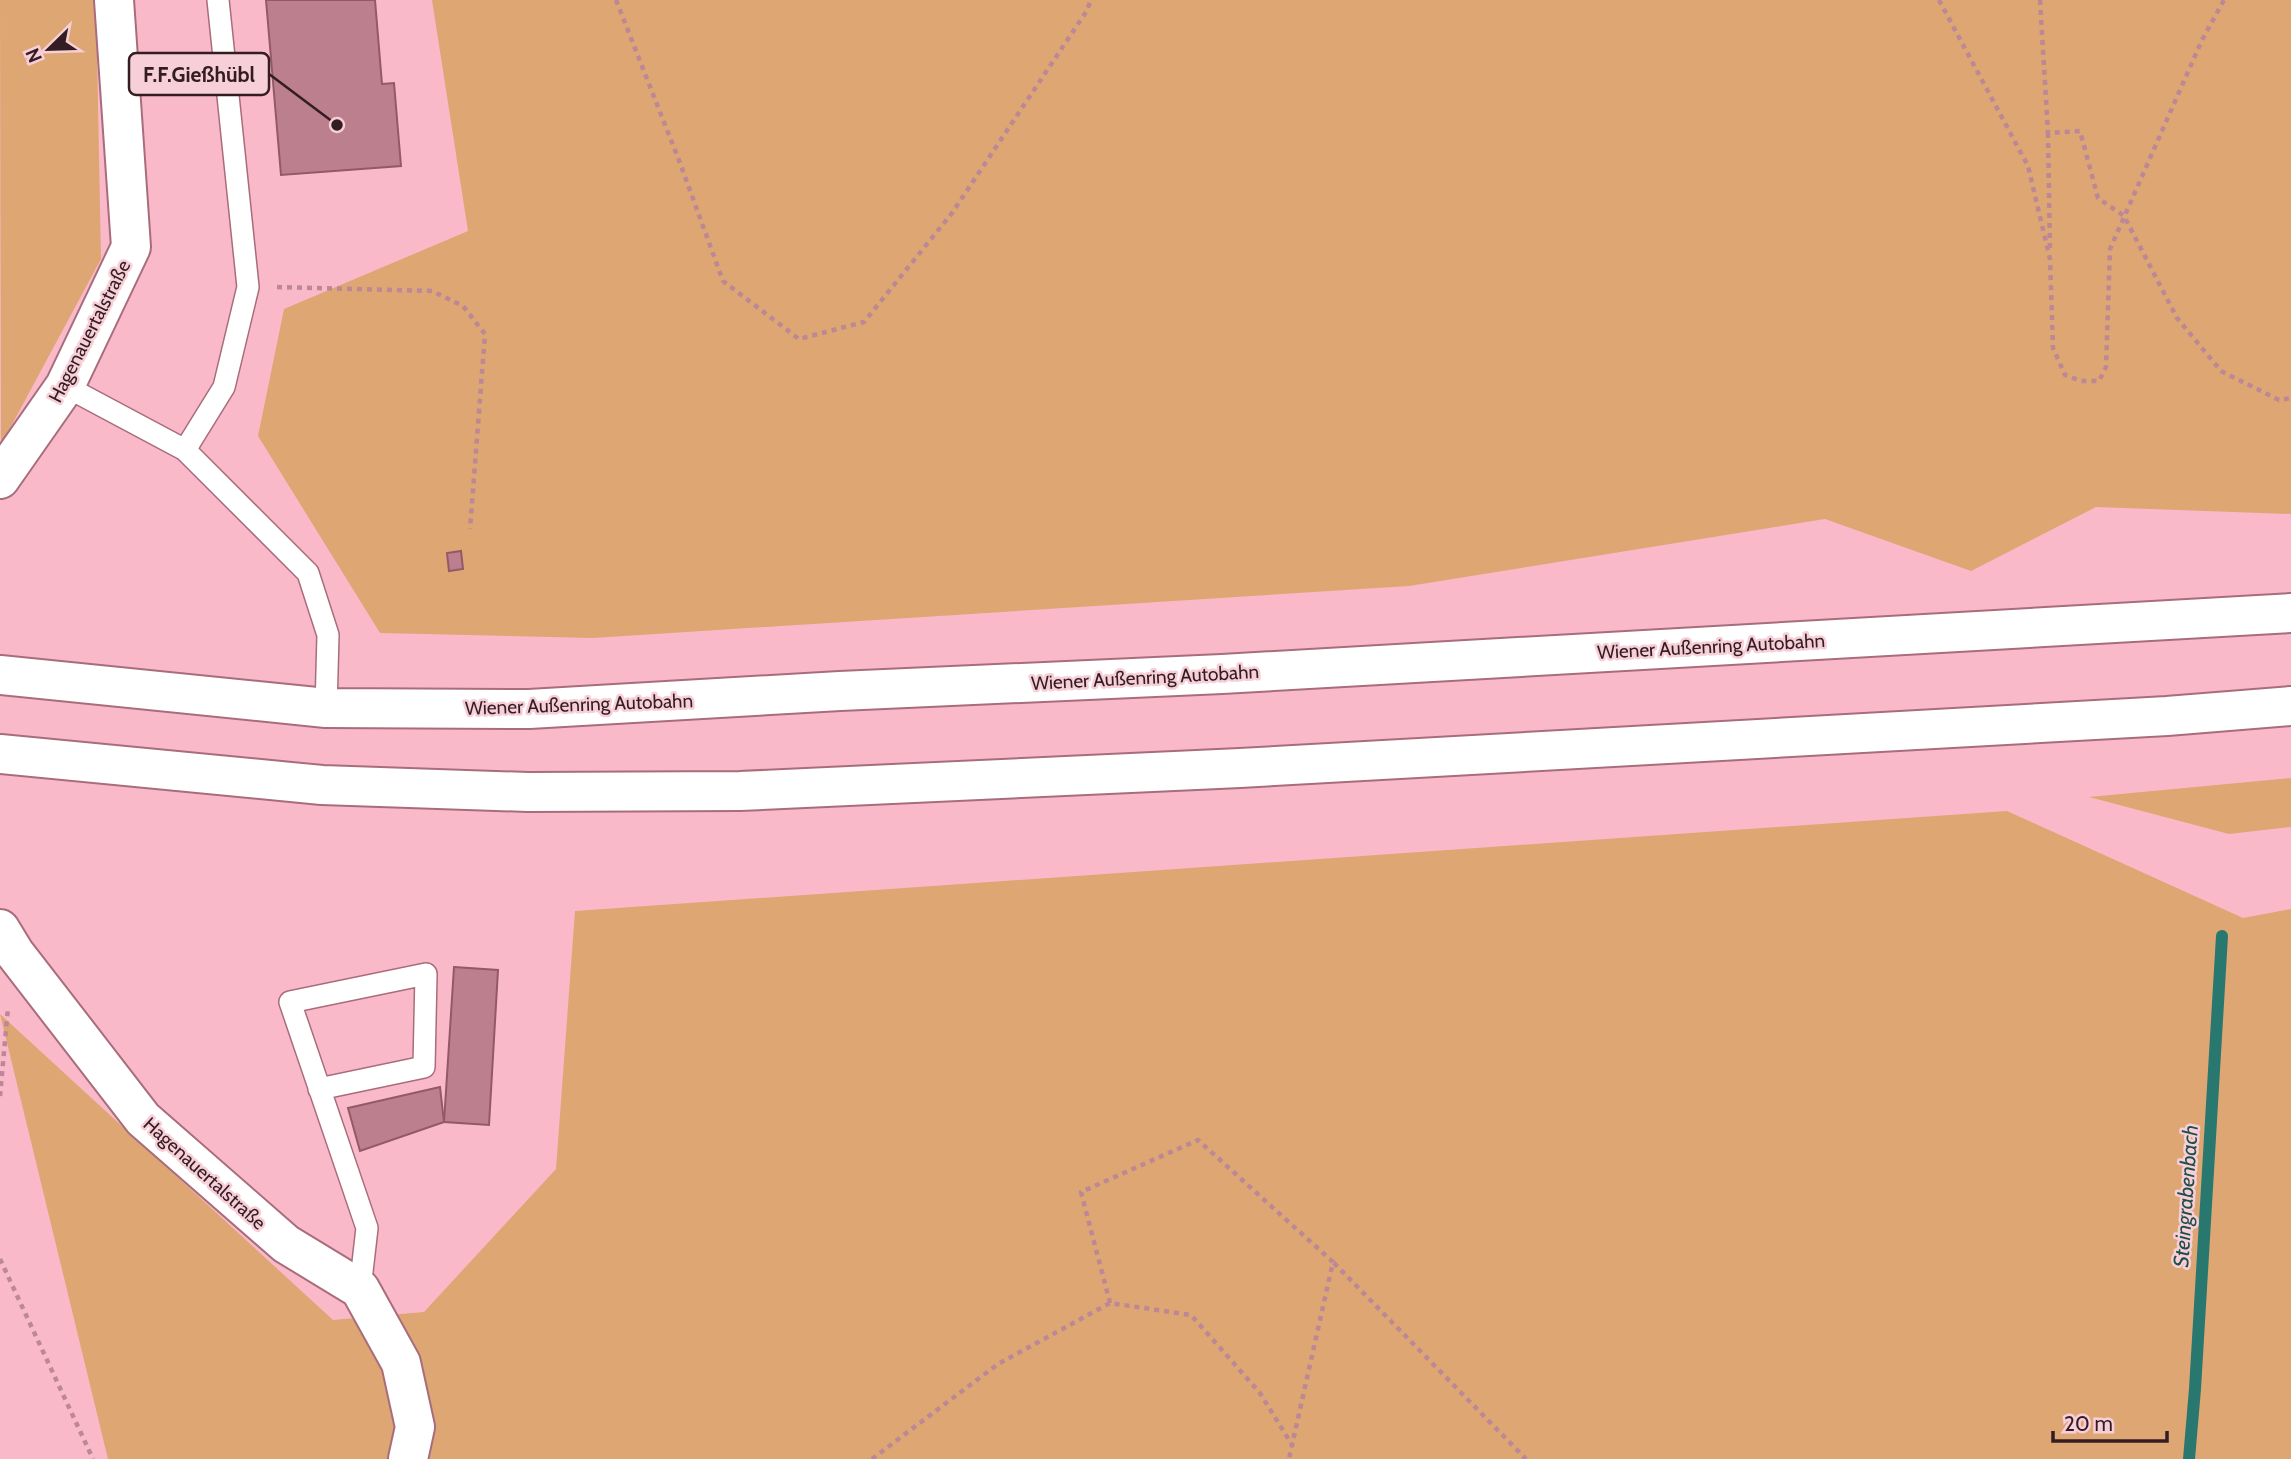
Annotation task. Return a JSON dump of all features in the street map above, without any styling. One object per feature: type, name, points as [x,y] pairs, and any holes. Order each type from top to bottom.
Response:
[{"type":"main road","name":"Hagenauertalstraße","points":[[0,479],[65,386],[131,247],[114,0]]},
{"type":"main road","name":"Wiener Außenring Autobahn","points":[[0,675],[327,708],[529,709],[853,690],[1236,673],[2291,613]]},
{"type":"main road","points":[[0,754],[322,785],[528,792],[740,791],[1267,766],[2153,717],[2291,706]]},
{"type":"main road","name":"Hagenauertalstraße","points":[[7,941],[143,1119],[286,1244],[360,1289]]},
{"type":"main road","points":[[360,1289],[401,1363],[415,1427],[408,1459]]},
{"type":"lane","points":[[185,450],[224,387],[248,286],[218,0]]},
{"type":"lane","points":[[65,386],[185,450],[308,573],[328,635],[327,708]]},
{"type":"lane","points":[[320,1089],[424,1067],[426,974],[290,1002],[320,1089],[368,1228],[360,1289]]},
{"type":"path","points":[[616,0],[723,281],[799,339],[864,322],[952,213],[1086,12],[1091,0]]},
{"type":"path","points":[[1939,0],[2028,166],[2050,259]]},
{"type":"path","points":[[2040,0],[2048,133],[2053,348],[2065,375],[2081,381],[2099,381],[2106,367],[2110,249],[2202,40],[2224,0]]},
{"type":"path","points":[[2048,133],[2080,131],[2098,198],[2124,216],[2177,318],[2221,371],[2280,400],[2291,398]]},
{"type":"path","points":[[248,286],[432,291],[463,306],[485,334],[470,529]]},
{"type":"path","points":[[0,1096],[7,941]]},
{"type":"path","points":[[1110,1303],[1081,1192],[1198,1140],[1333,1262],[1526,1459]]},
{"type":"path","points":[[0,1259],[93,1459]]},
{"type":"path","points":[[1289,1459],[1333,1262]]},
{"type":"path","points":[[872,1459],[998,1364],[1110,1303],[1191,1315],[1260,1393],[1292,1444]]},
{"type":"shaded area","points":[[0,0],[96,0],[101,259],[1,445]]},
{"type":"shaded area","points":[[432,0],[2291,0],[2291,514],[2096,507],[1971,571],[1825,519],[1409,586],[593,638],[380,633],[258,436],[284,309],[468,231]]},
{"type":"shaded area","points":[[2291,778],[2291,827],[2229,834],[2089,797]]},
{"type":"shaded area","points":[[2007,811],[2243,918],[2291,909],[2291,1459],[108,1459],[0,1014],[333,1320],[424,1312],[556,1169],[575,911]]},
{"type":"building","points":[[266,0],[375,0],[382,84],[394,83],[401,166],[281,175]]},
{"type":"building","points":[[461,551],[463,569],[449,571],[447,553]]},
{"type":"building","points":[[454,967],[498,970],[489,1125],[444,1122]]},
{"type":"building","points":[[440,1087],[444,1122],[360,1151],[348,1108]]},
{"type":"waterway","name":"Steingrabenbach","points":[[2189,1459],[2222,936]]},
{"type":"place","name":"F.F.Gießhübl","points":[[337,125]]}]
